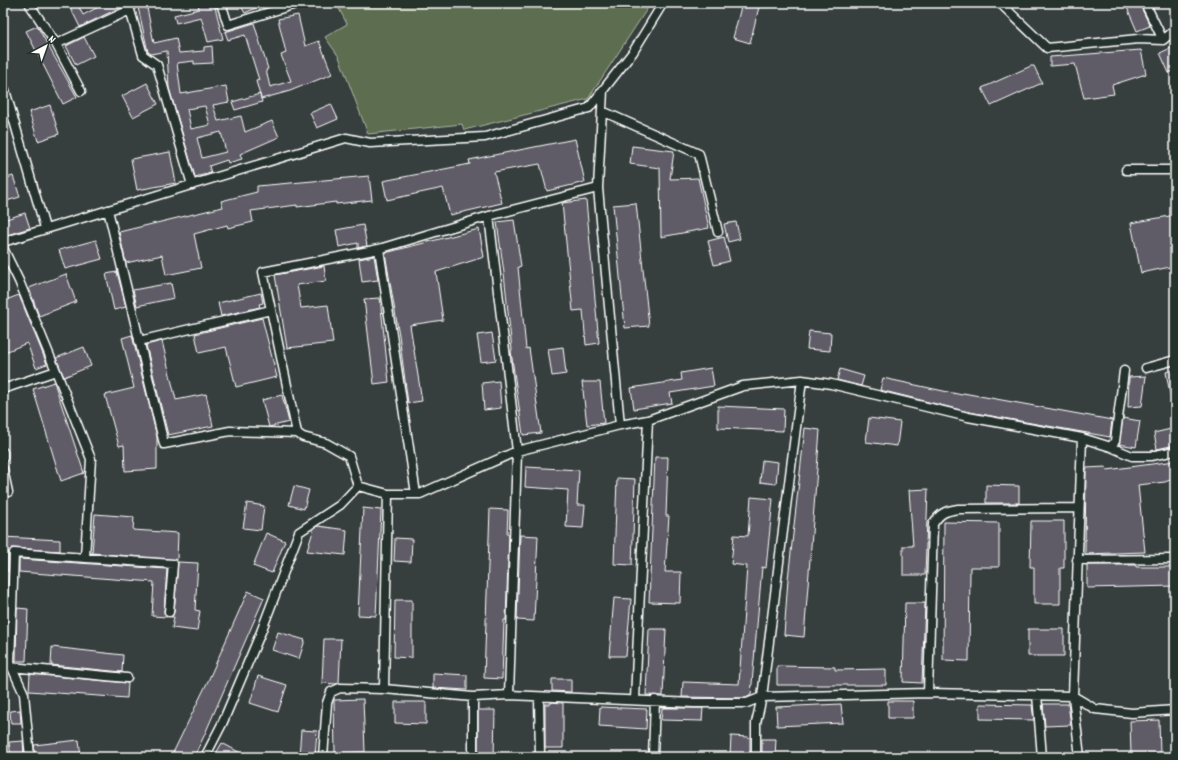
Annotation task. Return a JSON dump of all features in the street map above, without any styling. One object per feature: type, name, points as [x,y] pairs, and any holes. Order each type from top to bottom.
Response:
[{"type":"street","points":[[221,3],[228,25],[299,3]]},
{"type":"street","points":[[3,242],[45,228],[346,138],[370,143],[485,137],[589,108],[633,52],[663,3]]},
{"type":"street","points":[[1000,3],[1047,48],[1138,39],[1163,40],[1175,30]]},
{"type":"street","points":[[1145,3],[1163,40]]},
{"type":"street","points":[[30,6],[56,44],[81,91]]},
{"type":"street","points":[[56,44],[130,6],[142,55],[157,66],[192,185]]},
{"type":"street","points":[[3,91],[5,90],[45,228]]},
{"type":"street","points":[[603,90],[598,188],[620,426]]},
{"type":"street","points":[[602,111],[699,154],[718,232]]},
{"type":"street","points":[[1126,170],[1175,170]]},
{"type":"street","points":[[297,433],[263,272],[379,249],[489,216],[598,188]]},
{"type":"street","points":[[108,210],[164,444],[230,431],[297,433],[303,437],[326,443],[349,456],[358,486]]},
{"type":"street","points":[[489,216],[517,451],[509,695]]},
{"type":"street","points":[[3,248],[19,281],[90,459],[85,558]]},
{"type":"street","points":[[379,249],[416,494]]},
{"type":"street","points":[[139,341],[271,310]]},
{"type":"street","points":[[1146,368],[1175,360]]},
{"type":"street","points":[[3,389],[56,371]]},
{"type":"street","points":[[1111,446],[1115,441],[1124,371]]},
{"type":"street","points":[[358,486],[388,494],[420,494],[517,451],[648,420],[743,386],[802,380],[831,384],[968,417],[1082,438],[1111,446],[1132,456],[1151,456],[1175,451]]},
{"type":"street","points":[[756,757],[756,722],[762,697],[802,380]]},
{"type":"street","points":[[636,699],[648,420]]},
{"type":"street","points":[[1080,757],[1073,696],[1082,438]]},
{"type":"street","points":[[3,452],[3,458]]},
{"type":"street","points":[[3,469],[8,492]]},
{"type":"street","points":[[205,757],[222,724],[261,632],[298,532],[340,505],[358,486]]},
{"type":"street","points":[[384,689],[388,494]]},
{"type":"street","points":[[928,693],[933,524],[938,516],[945,511],[958,509],[1079,508]]},
{"type":"street","points":[[30,757],[24,694],[10,663],[14,553],[173,564],[169,612]]},
{"type":"street","points":[[1077,560],[1175,559]]},
{"type":"street","points":[[11,667],[127,678]]},
{"type":"street","points":[[323,757],[327,703],[331,692],[340,688],[384,689],[473,697],[509,695],[747,703],[762,697],[928,693],[1037,695],[1073,696],[1095,709],[1132,712],[1175,710]]},
{"type":"street","points":[[1037,695],[1042,757]]},
{"type":"street","points":[[473,697],[473,757]]},
{"type":"street","points":[[539,697],[540,757]]},
{"type":"street","points":[[653,757],[655,700]]},
{"type":"green space","points":[[336,3],[651,3],[588,99],[464,130],[462,124],[368,134],[339,57],[325,37],[347,24]]},
{"type":"building","points":[[68,3],[77,3],[83,15],[106,3],[129,3],[80,27]]},
{"type":"building","points":[[137,3],[146,3],[154,43],[176,38],[179,53],[204,51],[204,47],[212,46],[213,63],[194,64],[194,61],[177,63],[181,94],[226,86],[229,102],[213,105],[218,121],[241,116],[245,132],[272,121],[279,137],[240,154],[242,159],[228,163],[227,160],[209,166],[211,173],[195,177],[169,88],[167,51],[151,54],[148,52]],"holes":[[[205,106],[210,125],[191,129],[187,109]],[[221,132],[226,152],[202,158],[197,138]]]},
{"type":"building","points":[[198,3],[214,3],[223,39],[208,42],[201,17],[176,23],[174,15],[199,9]]},
{"type":"building","points":[[239,3],[267,3],[245,13]]},
{"type":"building","points":[[742,3],[760,3],[750,43],[733,38]]},
{"type":"building","points":[[1125,3],[1139,3],[1150,26],[1137,31]]},
{"type":"building","points":[[298,15],[305,46],[319,41],[332,74],[290,91],[261,99],[256,81],[259,80],[245,35],[228,40],[225,32],[254,23],[268,69],[266,70],[270,87],[291,81],[281,55],[286,53],[278,19]]},
{"type":"building","points":[[37,26],[77,97],[63,104],[26,31]]},
{"type":"building","points":[[84,37],[94,56],[76,65],[66,46]]},
{"type":"building","points":[[1175,46],[1175,70],[1169,73],[1160,53]]},
{"type":"building","points":[[1141,50],[1146,74],[1112,85],[1114,94],[1084,98],[1075,64],[1050,66],[1050,57]]},
{"type":"building","points":[[1034,66],[1042,83],[991,106],[982,88]]},
{"type":"building","points":[[147,83],[158,104],[133,117],[122,96]]},
{"type":"building","points":[[260,94],[262,102],[235,110],[232,102]]},
{"type":"building","points":[[331,104],[338,119],[317,128],[310,113]]},
{"type":"building","points":[[50,105],[59,134],[38,141],[29,112]]},
{"type":"building","points":[[575,139],[585,182],[547,191],[540,164],[494,172],[502,203],[450,215],[443,188],[387,200],[383,181],[470,164],[469,160]]},
{"type":"building","points":[[632,146],[674,151],[670,179],[698,178],[709,228],[661,237],[660,168],[630,164]]},
{"type":"building","points":[[170,152],[176,183],[137,190],[131,159]]},
{"type":"building","points":[[13,176],[20,197],[3,202],[3,179]]},
{"type":"building","points":[[369,176],[372,200],[336,204],[336,202],[297,207],[297,205],[251,211],[253,222],[228,228],[227,225],[194,234],[201,268],[166,275],[162,255],[126,263],[119,232],[223,207],[221,201],[257,192],[257,186]]},
{"type":"building","points":[[586,200],[599,343],[586,345],[583,310],[573,311],[562,203]]},
{"type":"building","points":[[636,203],[649,326],[625,328],[613,205]]},
{"type":"building","points":[[25,213],[30,228],[3,236],[3,220]]},
{"type":"building","points":[[1175,215],[1175,266],[1141,273],[1131,223]]},
{"type":"building","points":[[514,220],[521,266],[518,267],[526,349],[529,348],[541,433],[523,435],[511,351],[504,273],[497,222]]},
{"type":"building","points":[[736,222],[740,239],[728,242],[724,224]]},
{"type":"building","points":[[363,225],[367,246],[358,248],[358,243],[339,247],[336,230]]},
{"type":"building","points":[[479,229],[484,257],[436,272],[443,320],[410,325],[422,401],[408,403],[399,335],[385,253]]},
{"type":"building","points":[[724,237],[730,261],[714,265],[708,241]]},
{"type":"building","points":[[96,240],[102,259],[65,269],[59,250]]},
{"type":"building","points":[[374,256],[378,280],[362,282],[359,259]]},
{"type":"building","points":[[324,266],[326,281],[297,285],[301,308],[328,305],[333,343],[287,348],[275,275]]},
{"type":"building","points":[[117,272],[126,307],[114,310],[106,274]]},
{"type":"building","points":[[66,274],[76,302],[39,316],[29,288]]},
{"type":"building","points":[[171,283],[174,298],[137,306],[133,290]]},
{"type":"building","points":[[261,293],[263,303],[259,304],[260,307],[221,316],[218,303]]},
{"type":"building","points":[[19,295],[47,364],[36,368],[27,343],[3,353],[3,301]]},
{"type":"building","points":[[380,298],[389,382],[374,384],[364,299]]},
{"type":"building","points":[[262,318],[277,377],[236,387],[226,347],[199,353],[195,334]]},
{"type":"building","points":[[809,331],[831,333],[830,351],[807,349]]},
{"type":"building","points":[[492,333],[496,360],[481,362],[477,335]]},
{"type":"building","points":[[132,335],[157,437],[157,469],[125,471],[124,445],[119,446],[105,395],[134,388],[122,338]]},
{"type":"building","points":[[162,341],[176,400],[206,394],[213,426],[168,435],[146,345]]},
{"type":"building","points":[[84,347],[91,366],[64,377],[56,358]]},
{"type":"building","points":[[563,347],[566,374],[552,376],[548,349]]},
{"type":"building","points":[[711,368],[714,386],[670,393],[672,403],[634,409],[631,388],[682,380],[681,373]]},
{"type":"building","points":[[840,369],[864,376],[861,386],[837,380]]},
{"type":"building","points":[[1175,370],[1175,400],[1171,400],[1166,372]]},
{"type":"building","points":[[1146,376],[1142,406],[1128,407],[1129,377]]},
{"type":"building","points":[[883,378],[962,395],[963,393],[1112,420],[1110,437],[969,412],[880,390]]},
{"type":"building","points":[[499,381],[501,408],[484,410],[482,383]]},
{"type":"building","points":[[54,382],[84,473],[61,481],[33,389]]},
{"type":"building","points":[[582,382],[600,382],[604,423],[587,425]]},
{"type":"building","points":[[282,395],[289,422],[269,427],[262,400]]},
{"type":"building","points":[[718,406],[784,409],[783,431],[718,428]]},
{"type":"building","points":[[869,418],[900,422],[897,446],[866,442]]},
{"type":"building","points":[[1123,418],[1140,421],[1136,447],[1119,444]]},
{"type":"building","points":[[805,428],[820,430],[804,637],[784,635],[788,579]]},
{"type":"building","points":[[1175,428],[1175,445],[1157,449],[1154,433]]},
{"type":"building","points":[[655,457],[668,457],[666,516],[669,516],[665,572],[681,572],[680,603],[649,602]]},
{"type":"building","points":[[762,460],[778,462],[776,484],[760,482]]},
{"type":"building","points":[[1175,461],[1175,478],[1165,482],[1138,485],[1145,552],[1085,554],[1086,468],[1106,467],[1107,470]]},
{"type":"building","points":[[526,467],[579,470],[577,505],[585,505],[583,528],[566,527],[568,490],[525,487]]},
{"type":"building","points":[[617,478],[635,479],[632,565],[614,564]]},
{"type":"building","points":[[986,485],[1019,486],[1019,503],[986,503]]},
{"type":"building","points":[[294,486],[309,490],[304,509],[289,505]]},
{"type":"building","points":[[928,489],[925,575],[903,575],[903,546],[913,546],[909,490]]},
{"type":"building","points":[[751,497],[773,499],[766,568],[762,567],[751,695],[746,698],[682,697],[683,682],[739,684],[747,566],[731,564],[734,535],[748,536]]},
{"type":"building","points":[[247,503],[264,506],[261,530],[243,528]]},
{"type":"building","points":[[363,508],[381,510],[376,616],[358,615]]},
{"type":"building","points":[[490,509],[508,510],[507,534],[509,534],[506,620],[504,620],[502,679],[484,678]]},
{"type":"building","points":[[95,514],[134,517],[133,530],[178,533],[177,560],[92,553]]},
{"type":"building","points":[[1031,521],[1064,521],[1064,568],[1060,568],[1060,604],[1034,604],[1034,567],[1030,567]]},
{"type":"building","points":[[944,522],[999,523],[999,567],[970,567],[969,661],[943,660]]},
{"type":"building","points":[[318,526],[347,530],[345,555],[307,551],[314,528]]},
{"type":"building","points":[[266,533],[285,541],[272,573],[253,566]]},
{"type":"building","points":[[520,535],[538,536],[534,621],[517,620]]},
{"type":"building","points":[[3,537],[60,540],[60,551],[12,548],[8,553],[8,571],[3,571]]},
{"type":"building","points":[[395,538],[412,539],[411,562],[394,561]]},
{"type":"building","points":[[19,559],[167,569],[164,612],[167,617],[152,616],[154,582],[19,572]]},
{"type":"building","points":[[178,562],[198,563],[195,610],[200,611],[197,631],[172,628],[174,617],[171,617],[174,612]]},
{"type":"building","points":[[1087,565],[1175,567],[1175,586],[1087,588]]},
{"type":"building","points":[[248,591],[264,598],[204,736],[194,757],[171,757],[208,681]]},
{"type":"building","points":[[614,598],[631,599],[626,656],[609,656]]},
{"type":"building","points":[[395,600],[412,600],[412,658],[394,657]]},
{"type":"building","points":[[905,603],[925,603],[922,683],[903,682]]},
{"type":"building","points":[[3,608],[6,608],[5,659],[3,659]]},
{"type":"building","points":[[17,608],[28,609],[26,661],[16,661]]},
{"type":"building","points":[[649,629],[666,629],[663,696],[646,695]]},
{"type":"building","points":[[1028,629],[1064,629],[1064,656],[1028,656]]},
{"type":"building","points":[[278,632],[305,640],[299,659],[272,650]]},
{"type":"building","points":[[324,639],[341,639],[339,683],[336,684],[322,683]]},
{"type":"building","points":[[52,647],[123,655],[122,672],[51,665]]},
{"type":"building","points":[[777,666],[835,667],[835,670],[886,669],[886,685],[777,685]]},
{"type":"building","points":[[433,673],[467,675],[467,690],[433,688]]},
{"type":"building","points":[[30,674],[128,683],[127,698],[29,691]]},
{"type":"building","points":[[258,676],[287,685],[278,712],[250,703]]},
{"type":"building","points":[[552,679],[571,679],[571,692],[552,691]]},
{"type":"building","points":[[363,699],[365,752],[335,753],[334,700]]},
{"type":"building","points":[[888,701],[913,701],[913,718],[888,718]]},
{"type":"building","points":[[395,702],[426,702],[426,724],[395,723]]},
{"type":"building","points":[[551,702],[563,703],[563,748],[545,748],[545,704],[551,704]]},
{"type":"building","points":[[841,704],[843,723],[777,726],[776,707]]},
{"type":"building","points":[[980,704],[1032,705],[1034,720],[980,719]]},
{"type":"building","points":[[1043,704],[1068,704],[1071,725],[1045,726]]},
{"type":"building","points":[[600,707],[647,709],[646,729],[599,726]]},
{"type":"building","points":[[662,708],[703,708],[702,721],[661,720]]},
{"type":"building","points":[[20,710],[21,723],[11,723],[10,711]]},
{"type":"building","points":[[478,710],[495,710],[494,757],[478,757]]},
{"type":"building","points":[[1159,720],[1160,754],[1131,755],[1130,721]]},
{"type":"building","points":[[301,730],[317,731],[315,757],[299,757]]},
{"type":"building","points":[[731,736],[750,738],[750,757],[730,757]]},
{"type":"building","points":[[762,739],[776,739],[775,757],[762,757]]},
{"type":"building","points":[[79,740],[81,757],[35,757],[34,745]]},
{"type":"building","points":[[23,741],[24,757],[11,757],[9,742]]},
{"type":"building","points":[[222,743],[248,757],[214,757]]}]
